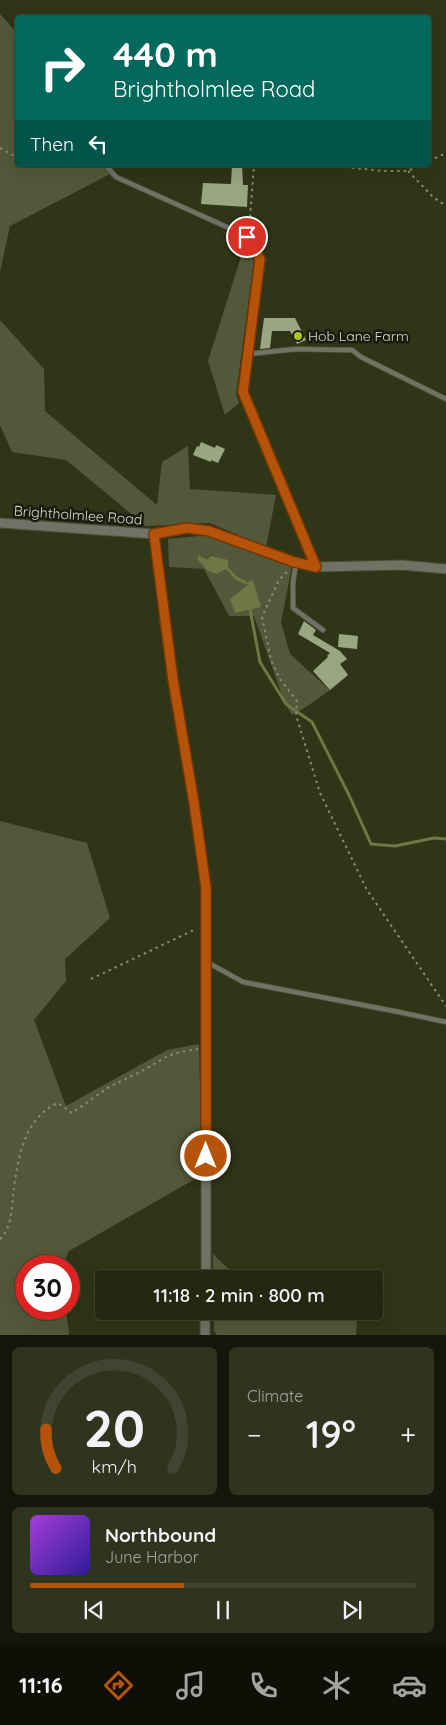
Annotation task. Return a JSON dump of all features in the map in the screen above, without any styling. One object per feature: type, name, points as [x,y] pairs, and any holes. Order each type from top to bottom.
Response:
[{"type":"street","name":"Brightholmlee Road","points":[[0,523],[154,534],[187,528],[209,531],[294,562],[316,567],[402,565],[446,569]]},
{"type":"street","points":[[154,534],[173,680],[206,888],[206,1270]]},
{"type":"street","points":[[205,1335],[206,1320]]},
{"type":"lane","points":[[109,167],[116,177],[247,237],[260,259],[243,392],[316,567]]},
{"type":"lane","points":[[248,354],[296,349],[352,350],[361,357],[446,399]]},
{"type":"lane","points":[[294,562],[292,608],[323,630]]},
{"type":"lane","points":[[206,962],[243,982],[446,1022]]},
{"type":"path","points":[[0,148],[15,156]]},
{"type":"path","points":[[431,160],[446,153]]},
{"type":"path","points":[[247,237],[254,167]]},
{"type":"path","points":[[345,167],[383,171],[408,171],[416,167]]},
{"type":"path","points":[[408,171],[433,197],[446,206]]},
{"type":"path","points":[[294,562],[292,567],[279,580],[262,617],[271,660],[280,680],[297,701],[296,715],[320,793],[367,890],[446,1006]]},
{"type":"path","points":[[92,980],[194,930],[206,927]]},
{"type":"path","points":[[0,1239],[6,1234],[11,1212],[15,1177],[22,1148],[34,1121],[49,1107],[58,1103],[72,1113],[109,1087],[168,1056],[200,1048],[206,1043]]},
{"type":"shaded area","points":[[0,14],[15,31],[15,167],[113,167],[112,173],[10,226],[0,272]]},
{"type":"shaded area","points":[[245,244],[254,260],[236,394],[239,403],[225,415],[208,361]]},
{"type":"shaded area","points":[[0,320],[44,369],[45,411],[157,505],[162,462],[188,446],[190,489],[276,495],[266,547],[210,523],[146,526],[66,460],[12,452],[0,425]]},
{"type":"shaded area","points":[[209,535],[292,566],[281,622],[290,654],[330,690],[292,715],[284,701],[254,616],[229,616],[204,569],[169,567],[168,539]]},
{"type":"shaded area","points":[[198,555],[207,560],[211,556],[228,560],[228,568],[217,574],[208,571],[198,560]]},
{"type":"shaded area","points":[[253,580],[261,607],[235,613],[230,599],[248,585],[246,583]]},
{"type":"shaded area","points":[[0,821],[87,843],[110,918],[65,959],[66,981],[34,1020],[66,1106],[167,1050],[199,1044],[202,1175],[69,1251],[67,1255],[15,1255],[15,1320],[67,1320],[69,1335],[0,1335]]},
{"type":"shaded area","points":[[213,1254],[230,1270],[213,1270]]},
{"type":"shaded area","points":[[214,1320],[357,1320],[356,1335],[217,1335],[214,1331]]},
{"type":"building","points":[[232,167],[242,167],[243,185],[248,185],[247,207],[201,204],[203,183],[231,184]]},
{"type":"building","name":"Hob Lane Farm","points":[[264,318],[295,318],[306,340],[297,344],[290,331],[272,331],[270,348],[260,349]]},
{"type":"building","points":[[201,442],[215,448],[216,445],[225,449],[218,463],[193,455]]},
{"type":"building","points":[[304,621],[316,630],[313,635],[340,651],[347,659],[340,664],[348,675],[330,690],[313,671],[330,653],[298,634]]},
{"type":"building","points":[[339,634],[358,636],[357,649],[338,647]]},
{"type":"waterway","points":[[227,568],[236,578],[246,583]]},
{"type":"waterway","points":[[250,609],[260,662],[286,704],[312,722],[349,795],[371,844],[395,846],[434,838],[446,839]]},
{"type":"place","name":"Hob Lane Farm","points":[[298,336]]},
{"type":"route","points":[[206,1156],[206,888],[173,680],[154,534],[187,528],[209,531],[294,562],[316,567],[243,392],[260,259],[249,237],[247,237]]}]
